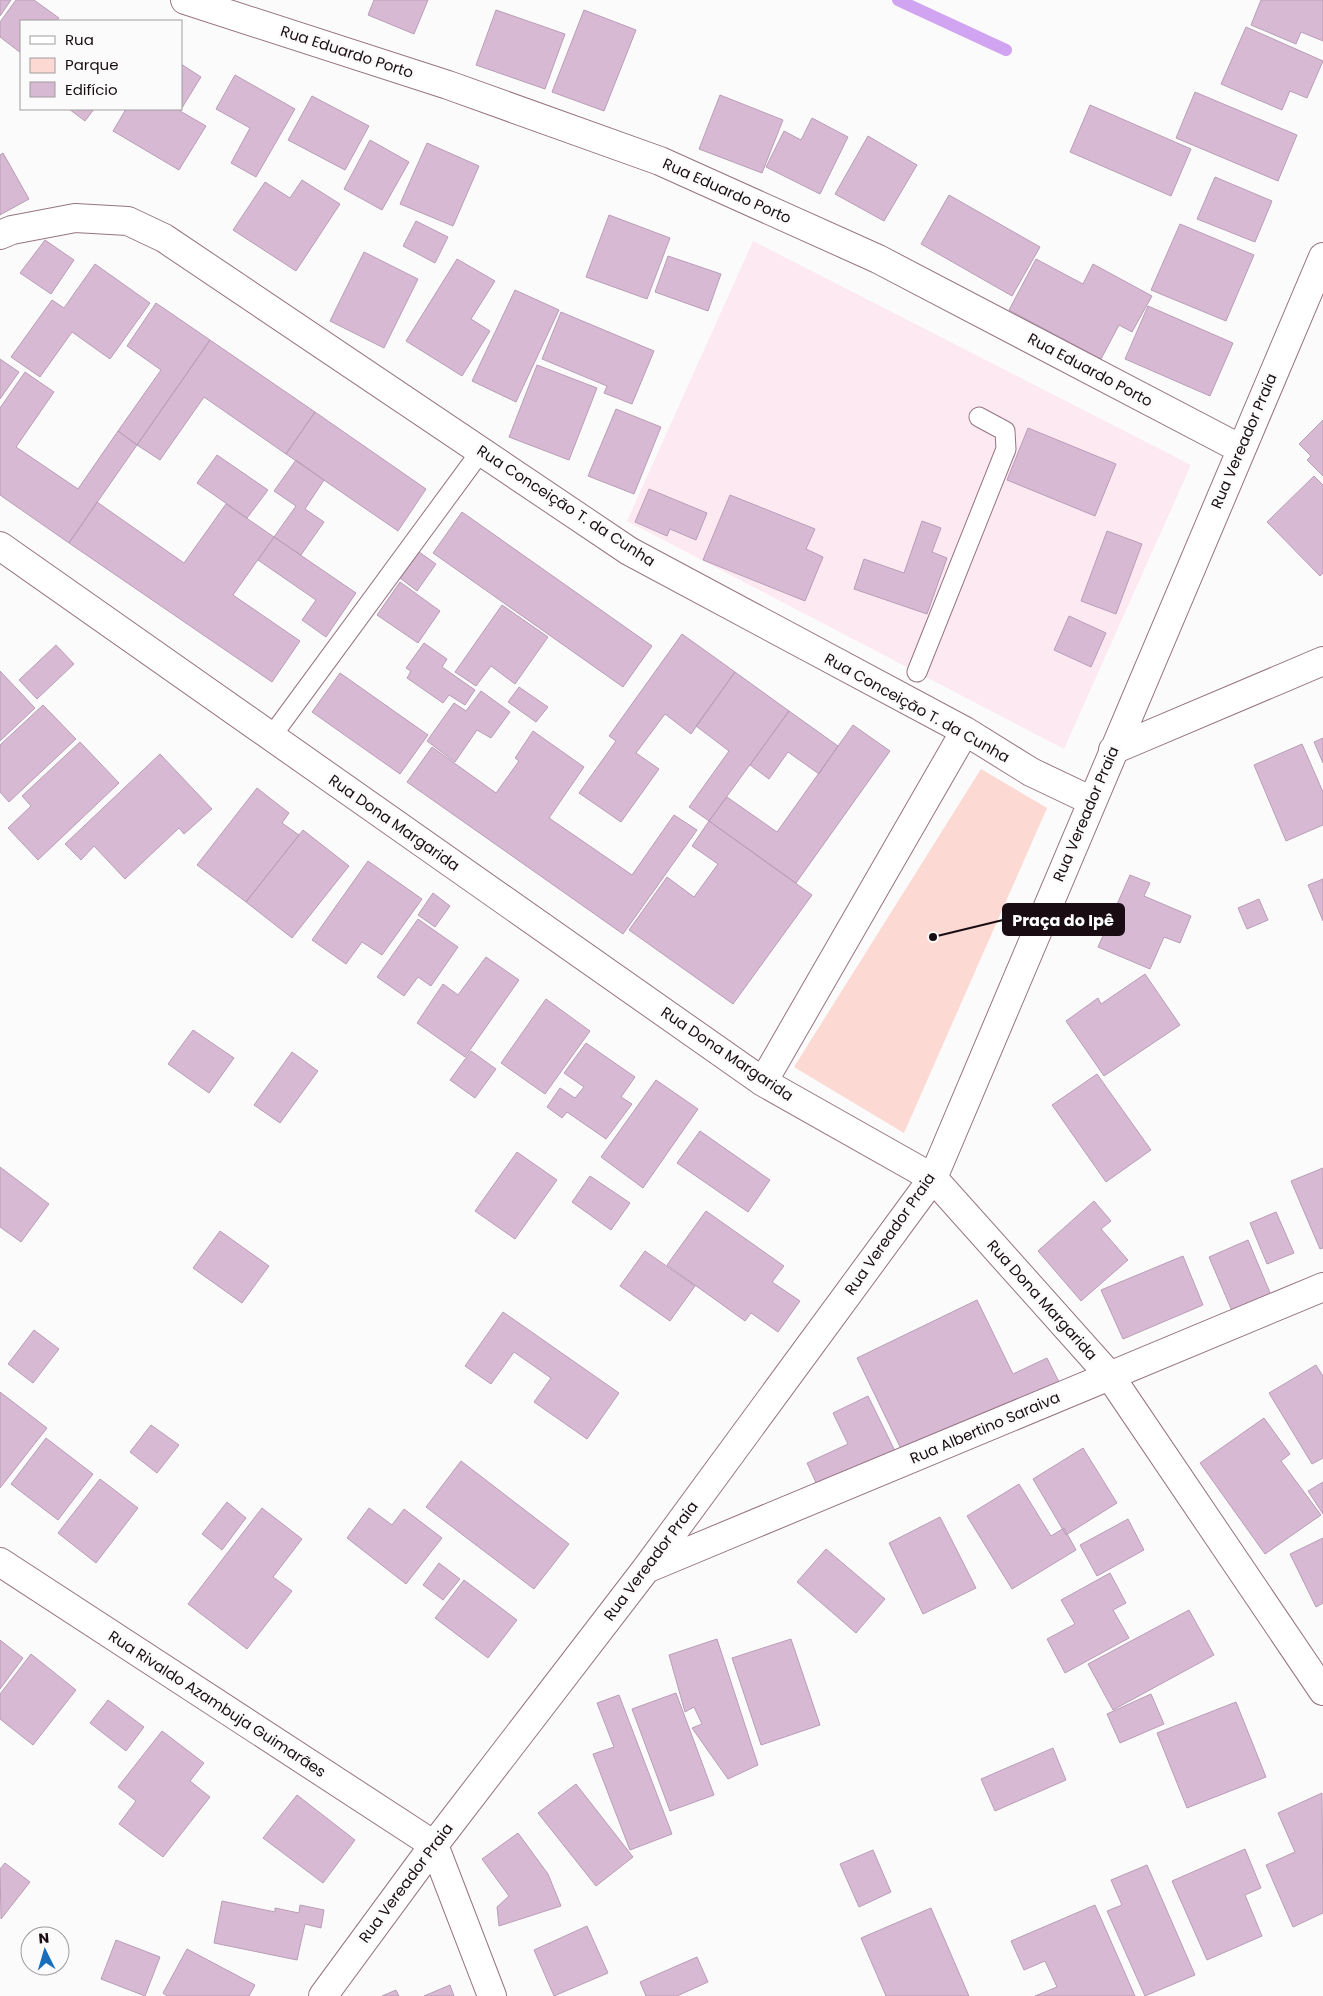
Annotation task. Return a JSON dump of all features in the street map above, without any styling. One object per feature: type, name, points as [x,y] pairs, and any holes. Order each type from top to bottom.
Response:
[{"type":"street","name":"Rua Eduardo Porto","points":[[184,0],[448,85],[660,161],[878,259],[1241,449]]},
{"type":"street","name":"Rua Conceição T. da Cunha","points":[[0,235],[12,230],[75,218],[128,221],[164,238],[629,551],[965,732],[1030,772],[1092,801]]},
{"type":"street","name":"Rua Vereador Praia","points":[[323,1996],[434,1845],[646,1569],[933,1178],[1323,257]]},
{"type":"street","name":"Rua Dona Margarida","points":[[0,546],[763,1082],[933,1178],[1110,1376],[1323,1691]]},
{"type":"street","points":[[1114,750],[1323,661]]},
{"type":"street","points":[[763,1082],[965,732]]},
{"type":"street","name":"Rua Albertino Saraiva","points":[[646,1569],[1323,1287]]},
{"type":"street","name":"Rua Rivaldo Azambuja Guimarães","points":[[0,1562],[434,1845]]},
{"type":"street","points":[[434,1845],[492,1996]]},
{"type":"lane","points":[[917,672],[1006,449],[1005,431],[978,417]]},
{"type":"lane","points":[[271,737],[481,451]]},
{"type":"shaded area","points":[[753,241],[1191,465],[1064,749],[627,521]]},
{"type":"green space","points":[[981,769],[1047,808],[904,1133],[794,1067]]},
{"type":"building","points":[[0,0],[11,0],[0,16]]},
{"type":"building","points":[[16,0],[34,0],[59,18],[58,20],[20,20],[20,52],[0,37],[0,22]]},
{"type":"building","points":[[374,0],[428,0],[414,34],[368,15]]},
{"type":"building","points":[[1261,0],[1323,0],[1323,41],[1301,32],[1296,44],[1251,25]]},
{"type":"building","points":[[496,10],[565,34],[545,89],[476,65]]},
{"type":"building","points":[[584,10],[636,30],[604,111],[552,92]]},
{"type":"building","points":[[1246,27],[1323,61],[1307,98],[1290,91],[1282,110],[1221,84]]},
{"type":"building","points":[[182,65],[201,77],[182,108]]},
{"type":"building","points":[[235,75],[295,109],[256,177],[231,163],[250,128],[216,109]]},
{"type":"building","points":[[1195,92],[1297,135],[1278,181],[1176,138]]},
{"type":"building","points":[[720,95],[783,120],[762,173],[699,149]]},
{"type":"building","points":[[312,96],[369,126],[345,170],[288,140]]},
{"type":"building","points":[[1090,105],[1191,149],[1171,196],[1070,152]]},
{"type":"building","points":[[70,110],[93,110],[85,121]]},
{"type":"building","points":[[125,110],[181,110],[206,126],[179,170],[113,131]]},
{"type":"building","points":[[812,118],[848,137],[820,194],[766,167],[784,131],[801,140]]},
{"type":"building","points":[[868,136],[917,165],[884,221],[835,194]]},
{"type":"building","points":[[370,140],[409,162],[382,210],[344,189]]},
{"type":"building","points":[[427,143],[479,166],[453,226],[400,204]]},
{"type":"building","points":[[3,153],[29,199],[0,215],[0,155]]},
{"type":"building","points":[[1215,177],[1272,201],[1255,242],[1197,219]]},
{"type":"building","points":[[302,180],[340,204],[296,271],[233,230],[265,182],[290,198]]},
{"type":"building","points":[[949,195],[1040,247],[1012,296],[921,244]]},
{"type":"building","points":[[609,215],[670,238],[647,299],[586,277]]},
{"type":"building","points":[[416,221],[448,237],[435,263],[403,246]]},
{"type":"building","points":[[1180,224],[1254,255],[1226,321],[1151,290]]},
{"type":"building","points":[[45,240],[74,260],[51,294],[20,273]]},
{"type":"building","points":[[364,252],[418,279],[384,348],[330,321]]},
{"type":"building","points":[[668,256],[721,274],[708,311],[655,292]]},
{"type":"building","points":[[457,259],[495,281],[471,319],[490,331],[462,376],[406,341]]},
{"type":"building","points":[[1036,259],[1083,284],[1093,264],[1152,296],[1132,332],[1119,325],[1101,359],[1009,310]]},
{"type":"building","points":[[95,264],[150,303],[110,359],[72,332],[40,377],[11,357],[52,300],[64,308]]},
{"type":"building","points":[[515,290],[559,310],[516,402],[472,381]]},
{"type":"building","points":[[156,303],[210,340],[137,445],[118,431],[161,370],[127,346]]},
{"type":"building","points":[[1148,306],[1233,343],[1210,396],[1125,359]]},
{"type":"building","points":[[561,312],[654,351],[632,404],[604,393],[607,386],[542,359]]},
{"type":"building","points":[[210,340],[315,412],[286,454],[204,397],[160,460],[137,445]]},
{"type":"building","points":[[0,359],[19,372],[0,399]]},
{"type":"building","points":[[537,365],[597,388],[569,460],[509,437]]},
{"type":"building","points":[[25,372],[54,392],[16,447],[78,489],[118,431],[137,445],[69,543],[0,495],[0,408]]},
{"type":"building","points":[[616,409],[661,427],[634,494],[588,476]]},
{"type":"building","points":[[315,412],[426,489],[398,531],[286,454]]},
{"type":"building","points":[[1323,420],[1323,476],[1307,460],[1311,456],[1299,444]]},
{"type":"building","points":[[1028,428],[1116,464],[1095,516],[1007,480]]},
{"type":"building","points":[[217,455],[268,490],[247,518],[197,483]]},
{"type":"building","points":[[296,460],[324,480],[305,509],[324,522],[301,555],[274,537],[296,506],[274,491]]},
{"type":"building","points":[[1314,476],[1323,485],[1323,573],[1320,576],[1267,522]]},
{"type":"building","points":[[649,489],[707,513],[696,540],[670,529],[667,536],[635,522]]},
{"type":"building","points":[[730,495],[815,529],[806,549],[823,557],[805,601],[703,560]]},
{"type":"building","points":[[97,502],[184,563],[226,504],[274,537],[233,595],[300,641],[272,682],[69,543]]},
{"type":"building","points":[[462,512],[652,646],[623,687],[433,553]]},
{"type":"building","points":[[922,521],[941,528],[932,552],[947,558],[927,614],[854,589],[864,559],[904,573]]},
{"type":"building","points":[[1107,531],[1142,544],[1116,614],[1081,601]]},
{"type":"building","points":[[274,537],[356,593],[326,637],[302,620],[316,600],[258,560]]},
{"type":"building","points":[[419,552],[436,564],[417,591],[400,578]]},
{"type":"building","points":[[400,582],[440,611],[418,643],[377,615]]},
{"type":"building","points":[[502,605],[548,637],[515,684],[491,666],[476,686],[455,672]]},
{"type":"building","points":[[1069,616],[1106,633],[1091,667],[1054,650]]},
{"type":"building","points":[[682,634],[735,672],[691,734],[665,714],[636,753],[659,769],[621,822],[579,793],[616,741],[609,736]]},
{"type":"building","points":[[424,643],[447,659],[442,667],[475,690],[465,705],[449,695],[443,703],[407,678],[411,671],[406,668]]},
{"type":"building","points":[[56,645],[74,664],[37,699],[19,680]]},
{"type":"building","points":[[0,671],[35,708],[0,741]]},
{"type":"building","points":[[735,672],[789,711],[709,821],[689,807],[729,751],[696,726]]},
{"type":"building","points":[[340,673],[428,735],[400,774],[312,712]]},
{"type":"building","points":[[519,687],[548,707],[536,722],[508,702]]},
{"type":"building","points":[[481,691],[510,712],[491,738],[477,730],[455,762],[427,741],[454,703],[466,711]]},
{"type":"building","points":[[43,705],[76,739],[9,802],[0,792],[0,745]]},
{"type":"building","points":[[789,711],[838,746],[819,774],[788,752],[769,779],[750,765]]},
{"type":"building","points":[[853,725],[890,751],[796,883],[709,821],[727,797],[777,832]]},
{"type":"building","points":[[533,731],[584,767],[549,818],[632,875],[674,815],[697,830],[623,934],[407,782],[432,747],[496,793],[519,761],[515,758]]},
{"type":"building","points":[[1323,738],[1323,763],[1314,742]]},
{"type":"building","points":[[80,742],[119,783],[38,860],[8,828],[31,806],[22,796]]},
{"type":"building","points":[[1302,744],[1323,792],[1323,825],[1286,841],[1254,765]]},
{"type":"building","points":[[160,754],[212,809],[184,834],[179,828],[125,879],[94,846],[81,860],[65,844]]},
{"type":"building","points":[[257,788],[289,813],[282,823],[299,835],[246,902],[197,865]]},
{"type":"building","points":[[709,821],[812,895],[733,1004],[629,930],[667,877],[694,897],[718,864],[692,846]]},
{"type":"building","points":[[303,830],[349,866],[292,938],[246,902]]},
{"type":"building","points":[[368,861],[422,899],[382,955],[362,942],[346,964],[312,940]]},
{"type":"building","points":[[1130,875],[1150,883],[1144,896],[1191,916],[1180,943],[1164,937],[1150,969],[1098,947]]},
{"type":"building","points":[[1323,879],[1323,921],[1308,885]]},
{"type":"building","points":[[433,893],[450,906],[435,927],[418,915]]},
{"type":"building","points":[[1259,899],[1268,920],[1247,929],[1238,908]]},
{"type":"building","points":[[418,919],[458,947],[431,986],[418,977],[404,996],[377,977]]},
{"type":"building","points":[[486,957],[519,980],[465,1057],[417,1023],[443,984],[458,995]]},
{"type":"building","points":[[1145,974],[1180,1025],[1104,1076],[1066,1021],[1098,998],[1101,1004]]},
{"type":"building","points":[[546,999],[590,1031],[545,1094],[501,1063]]},
{"type":"building","points":[[193,1030],[234,1058],[209,1093],[168,1064]]},
{"type":"building","points":[[586,1043],[635,1077],[621,1097],[632,1104],[606,1139],[567,1112],[562,1118],[547,1107],[560,1088],[575,1098],[584,1087],[564,1073]]},
{"type":"building","points":[[471,1051],[496,1069],[475,1098],[450,1080]]},
{"type":"building","points":[[292,1052],[318,1071],[280,1123],[254,1105]]},
{"type":"building","points":[[1097,1074],[1151,1150],[1106,1182],[1052,1105]]},
{"type":"building","points":[[656,1080],[698,1109],[643,1188],[601,1157]]},
{"type":"building","points":[[700,1131],[770,1180],[748,1212],[677,1163]]},
{"type":"building","points":[[517,1152],[557,1180],[515,1239],[475,1211]]},
{"type":"building","points":[[0,1167],[49,1204],[21,1242],[0,1227]]},
{"type":"building","points":[[1323,1168],[1323,1248],[1320,1249],[1291,1181]]},
{"type":"building","points":[[590,1176],[630,1203],[611,1230],[572,1202]]},
{"type":"building","points":[[1094,1201],[1111,1221],[1101,1229],[1128,1260],[1081,1301],[1038,1251]]},
{"type":"building","points":[[706,1211],[784,1266],[772,1282],[800,1301],[778,1332],[751,1313],[745,1321],[667,1265]]},
{"type":"building","points":[[1276,1212],[1294,1253],[1267,1264],[1250,1223]]},
{"type":"building","points":[[220,1231],[269,1266],[242,1303],[193,1268]]},
{"type":"building","points":[[1248,1240],[1271,1295],[1232,1311],[1209,1257]]},
{"type":"building","points":[[645,1251],[695,1286],[670,1321],[620,1286]]},
{"type":"building","points":[[1183,1256],[1203,1305],[1123,1339],[1101,1290]]},
{"type":"building","points":[[977,1300],[1013,1374],[1047,1358],[1059,1382],[955,1432],[903,1453],[857,1358]]},
{"type":"building","points":[[503,1312],[619,1393],[587,1439],[534,1402],[551,1378],[514,1352],[491,1384],[465,1366]]},
{"type":"building","points":[[34,1330],[59,1349],[33,1383],[8,1364]]},
{"type":"building","points":[[1316,1365],[1323,1376],[1323,1458],[1312,1464],[1269,1393]]},
{"type":"building","points":[[0,1392],[47,1428],[0,1488]]},
{"type":"building","points":[[868,1396],[895,1451],[818,1487],[807,1463],[848,1444],[833,1413]]},
{"type":"building","points":[[1264,1418],[1290,1454],[1281,1461],[1321,1515],[1265,1554],[1200,1463]]},
{"type":"building","points":[[151,1425],[179,1445],[157,1473],[130,1452]]},
{"type":"building","points":[[46,1438],[93,1474],[58,1520],[11,1484]]},
{"type":"building","points":[[1083,1448],[1117,1503],[1066,1535],[1033,1479]]},
{"type":"building","points":[[461,1461],[569,1544],[534,1589],[426,1507]]},
{"type":"building","points":[[100,1479],[138,1508],[96,1563],[58,1533]]},
{"type":"building","points":[[1323,1482],[1323,1514],[1308,1491]]},
{"type":"building","points":[[1019,1484],[1051,1536],[1064,1528],[1076,1550],[1012,1589],[967,1516]]},
{"type":"building","points":[[227,1502],[246,1518],[222,1550],[202,1534]]},
{"type":"building","points":[[262,1508],[302,1539],[273,1577],[292,1591],[247,1649],[188,1604]]},
{"type":"building","points":[[369,1508],[392,1525],[404,1509],[442,1538],[406,1584],[347,1538]]},
{"type":"building","points":[[940,1517],[976,1588],[923,1614],[889,1543]]},
{"type":"building","points":[[1128,1519],[1144,1550],[1097,1576],[1080,1545]]},
{"type":"building","points":[[1323,1538],[1323,1603],[1316,1607],[1290,1554]]},
{"type":"building","points":[[826,1549],[885,1599],[856,1633],[797,1582]]},
{"type":"building","points":[[439,1563],[460,1579],[443,1600],[423,1585]]},
{"type":"building","points":[[1110,1573],[1126,1603],[1113,1610],[1129,1638],[1065,1673],[1047,1639],[1075,1624],[1061,1600]]},
{"type":"building","points":[[464,1580],[517,1620],[488,1658],[435,1618]]},
{"type":"building","points":[[1189,1610],[1214,1655],[1113,1710],[1088,1664]]},
{"type":"building","points":[[717,1639],[758,1765],[728,1779],[692,1728],[702,1724],[694,1707],[685,1712],[669,1655]]},
{"type":"building","points":[[791,1639],[820,1725],[761,1745],[732,1658]]},
{"type":"building","points":[[0,1640],[23,1658],[0,1689]]},
{"type":"building","points":[[31,1654],[76,1690],[33,1745],[0,1719],[0,1694]]},
{"type":"building","points":[[676,1693],[714,1795],[670,1811],[632,1709]]},
{"type":"building","points":[[1151,1694],[1164,1724],[1120,1743],[1107,1714]]},
{"type":"building","points":[[619,1695],[672,1834],[630,1850],[593,1754],[614,1747],[597,1703]]},
{"type":"building","points":[[108,1700],[144,1727],[126,1751],[90,1723]]},
{"type":"building","points":[[1236,1702],[1266,1777],[1187,1808],[1157,1733]]},
{"type":"building","points":[[162,1731],[204,1763],[190,1781],[210,1797],[163,1857],[119,1824],[136,1801],[118,1787]]},
{"type":"building","points":[[1053,1748],[1066,1780],[995,1811],[981,1779]]},
{"type":"building","points":[[576,1784],[633,1857],[596,1886],[538,1813]]},
{"type":"building","points":[[1322,1793],[1323,1913],[1293,1927],[1266,1865],[1295,1852],[1278,1813]]},
{"type":"building","points":[[297,1795],[355,1840],[323,1883],[263,1838]]},
{"type":"building","points":[[518,1833],[548,1874],[561,1906],[499,1926],[497,1907],[509,1896],[482,1859]]},
{"type":"building","points":[[1245,1849],[1261,1888],[1245,1895],[1262,1936],[1207,1960],[1172,1881]]},
{"type":"building","points":[[873,1850],[891,1892],[859,1907],[840,1864]]},
{"type":"building","points":[[5,1863],[30,1882],[1,1919],[0,1869]]},
{"type":"building","points":[[1147,1865],[1195,1975],[1145,1996],[1107,1911],[1122,1905],[1111,1880]]},
{"type":"building","points":[[222,1901],[275,1912],[275,1908],[299,1913],[300,1905],[324,1910],[321,1928],[305,1924],[297,1960],[214,1943]]},
{"type":"building","points":[[1095,1905],[1135,1996],[1035,1996],[1057,1987],[1045,1961],[1024,1970],[1011,1941]]},
{"type":"building","points":[[931,1908],[969,1996],[886,1996],[861,1938]]},
{"type":"building","points":[[587,1926],[608,1973],[554,1996],[534,1950]]},
{"type":"building","points":[[116,1940],[160,1957],[145,1996],[101,1979]]},
{"type":"building","points":[[187,1949],[255,1985],[249,1996],[167,1996],[163,1993]]},
{"type":"building","points":[[697,1957],[708,1982],[677,1996],[646,1996],[640,1982]]},
{"type":"building","points":[[450,1985],[454,1996],[424,1996]]},
{"type":"building","points":[[396,1990],[399,1996],[382,1996]]},
{"type":"waterway","points":[[898,0],[1006,50]]},
{"type":"place","name":"Praça do Ipê","points":[[933,937]]}]
